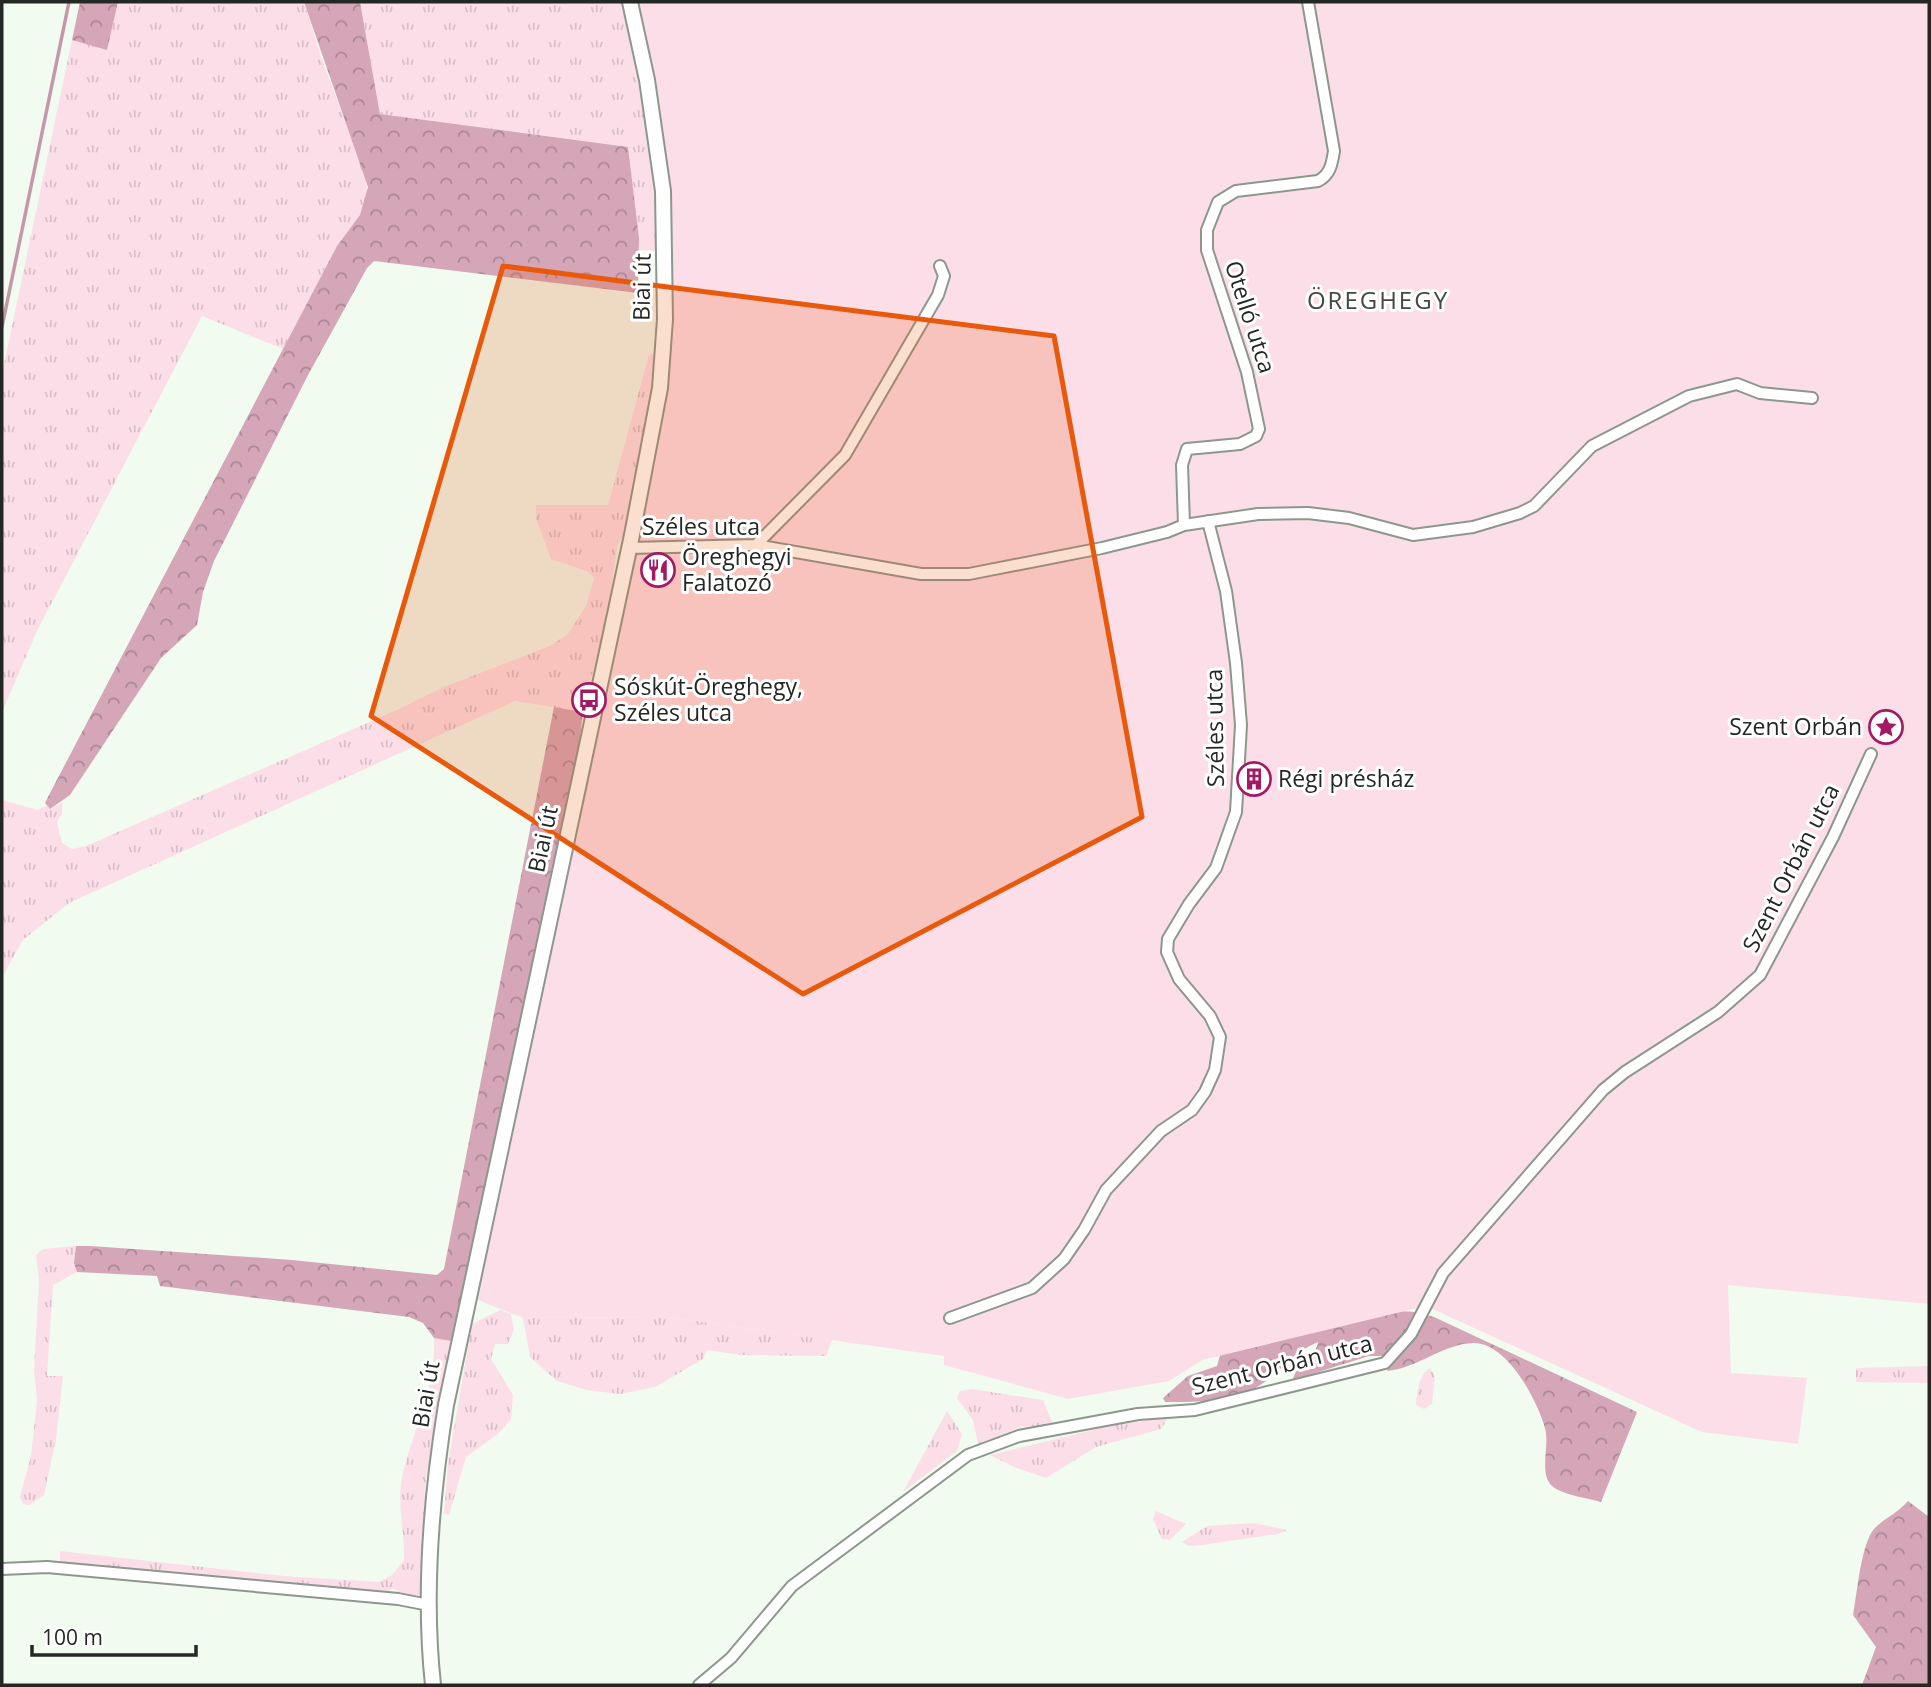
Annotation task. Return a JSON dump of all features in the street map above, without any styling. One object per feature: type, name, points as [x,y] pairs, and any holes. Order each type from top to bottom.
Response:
[{"type":"main road","name":"Biai út","points":[[433,1685],[429,1605],[433,1502],[446,1405],[629,548],[660,388],[665,319],[666,234],[656,131],[629,2]]},
{"type":"street","name":"Otelló utca","points":[[1184,525],[1182,455],[1196,446],[1240,444],[1256,436],[1259,429],[1247,372],[1207,250],[1211,216],[1218,202],[1236,191],[1325,178],[1332,165],[1334,151],[1308,2]]},
{"type":"street","points":[[756,545],[845,454],[863,427],[938,295],[944,276],[940,266]]},
{"type":"street","name":"Széles utca","points":[[629,548],[756,545],[921,574],[969,574],[1102,548],[1167,532],[1184,525],[1258,514],[1308,513],[1349,518],[1413,535],[1503,520],[1534,506],[1592,446],[1689,396],[1737,384],[1760,393],[1812,398]]},
{"type":"street","name":"Széles utca","points":[[950,1318],[1032,1288],[1064,1259],[1106,1190],[1161,1131],[1192,1110],[1215,1070],[1220,1037],[1210,1016],[1179,979],[1167,952],[1168,939],[1189,904],[1216,868],[1236,811],[1241,725],[1236,663],[1226,591],[1208,522]]},
{"type":"street","name":"Szent Orbán utca","points":[[699,1685],[731,1658],[792,1586],[968,1455],[1019,1436],[1138,1414],[1195,1410],[1385,1363],[1411,1335],[1443,1273],[1603,1090],[1625,1072],[1718,1012],[1760,975],[1833,837],[1871,754]]},
{"type":"street","points":[[2,1569],[47,1567],[398,1599],[429,1605]]},
{"type":"highlighted area","points":[[503,266],[1054,336],[1142,817],[803,994],[371,716]]},
{"type":"green space","points":[[80,2],[118,2],[107,50],[72,40]]},
{"type":"green space","points":[[118,2],[304,2],[321,57],[366,176],[367,195],[360,215],[337,246],[283,349],[202,316],[37,631],[2,712],[2,374],[72,40],[107,49]]},
{"type":"green space","points":[[304,2],[360,2],[380,114],[628,147],[639,238],[638,293],[374,261],[367,268],[308,375],[214,561],[203,592],[197,625],[161,658],[70,795],[50,809],[45,803],[49,795],[337,246],[360,215],[368,187]]},
{"type":"green space","points":[[360,2],[622,2],[652,154],[659,245],[654,251],[639,250],[628,147],[380,114]]},
{"type":"green space","points":[[630,2],[1929,2],[1929,1304],[1728,1285],[1731,1373],[1807,1378],[1798,1444],[1702,1432],[1426,1306],[1202,1360],[1169,1381],[1068,1399],[944,1365],[944,1356],[668,1317],[523,1318],[468,1296],[653,433],[666,234]]},
{"type":"green space","points":[[654,354],[647,429],[627,525],[617,548],[608,611],[583,712],[515,701],[69,903],[23,940],[2,977],[2,800],[38,810],[46,806],[51,809],[62,803],[62,814],[57,822],[62,843],[72,849],[86,846],[444,687],[550,646],[568,634],[586,606],[594,578],[589,572],[551,559],[536,518],[536,505],[608,505],[649,355]]},
{"type":"green space","points":[[554,707],[583,712],[579,745],[451,1341],[434,1338],[423,1323],[409,1317],[160,1286],[157,1276],[77,1272],[74,1263],[76,1246],[292,1260],[437,1275],[444,1269]]},
{"type":"green space","points":[[76,1246],[74,1263],[77,1272],[53,1285],[47,1376],[63,1376],[56,1439],[44,1495],[29,1505],[23,1504],[20,1497],[31,1456],[37,1400],[34,1370],[39,1281],[36,1255],[43,1249]]},
{"type":"green space","points":[[500,1310],[511,1314],[514,1330],[508,1344],[495,1344],[491,1359],[513,1395],[511,1419],[499,1433],[466,1457],[449,1515],[444,1514],[448,1463],[472,1324]]},
{"type":"green space","points":[[1382,1310],[1416,1312],[1434,1317],[1637,1412],[1601,1502],[1568,1494],[1551,1485],[1545,1466],[1545,1428],[1535,1403],[1509,1362],[1486,1345],[1462,1344],[1409,1366],[1387,1371],[1391,1363],[1384,1356],[1369,1356],[1293,1380],[1298,1369],[1314,1352],[1318,1342],[1297,1354],[1266,1381],[1243,1394],[1204,1401],[1165,1402],[1163,1398],[1188,1376],[1217,1366],[1224,1341]]},
{"type":"green space","points":[[668,1317],[832,1340],[826,1356],[741,1355],[707,1350],[703,1359],[655,1387],[620,1394],[587,1390],[557,1381],[530,1357],[523,1318]]},
{"type":"green space","points":[[434,1338],[451,1341],[426,1478],[421,1596],[403,1594],[393,1588],[384,1594],[60,1563],[60,1551],[284,1576],[379,1582],[392,1575],[404,1560],[401,1481],[429,1388]]},
{"type":"green space","points":[[1929,1366],[1929,1383],[1856,1382],[1856,1368]]},
{"type":"green space","points":[[1430,1368],[1435,1376],[1432,1404],[1424,1409],[1416,1405],[1417,1395],[1421,1379]]},
{"type":"green space","points":[[972,1389],[1043,1400],[1052,1422],[1051,1426],[1021,1427],[978,1444],[973,1420],[957,1398],[960,1391]]},
{"type":"green space","points":[[947,1411],[962,1434],[957,1451],[903,1492]]},
{"type":"green space","points":[[1168,1418],[1161,1429],[1096,1447],[1046,1478],[990,1455],[1117,1424]]},
{"type":"green space","points":[[1908,1501],[1929,1517],[1929,1685],[1862,1685],[1876,1647],[1853,1615],[1863,1557],[1874,1529]]},
{"type":"green space","points":[[1156,1511],[1186,1524],[1170,1540],[1162,1539],[1153,1519]]},
{"type":"green space","points":[[1254,1523],[1287,1530],[1278,1534],[1202,1545],[1189,1546],[1182,1542],[1207,1526]]},
{"type":"waterway","points":[[2,327],[69,2]]},
{"type":"place","name":"Öreghegyi Falatozó","points":[[658,570]]},
{"type":"place","name":"Sóskút-Öreghegy, Széles utca","points":[[589,700]]},
{"type":"place","name":"Szent Orbán","points":[[1886,727]]},
{"type":"place","name":"Régi présház","points":[[1254,779]]},
{"type":"district","name":"ÖREGHEGY","points":[[1378,301]]}]
